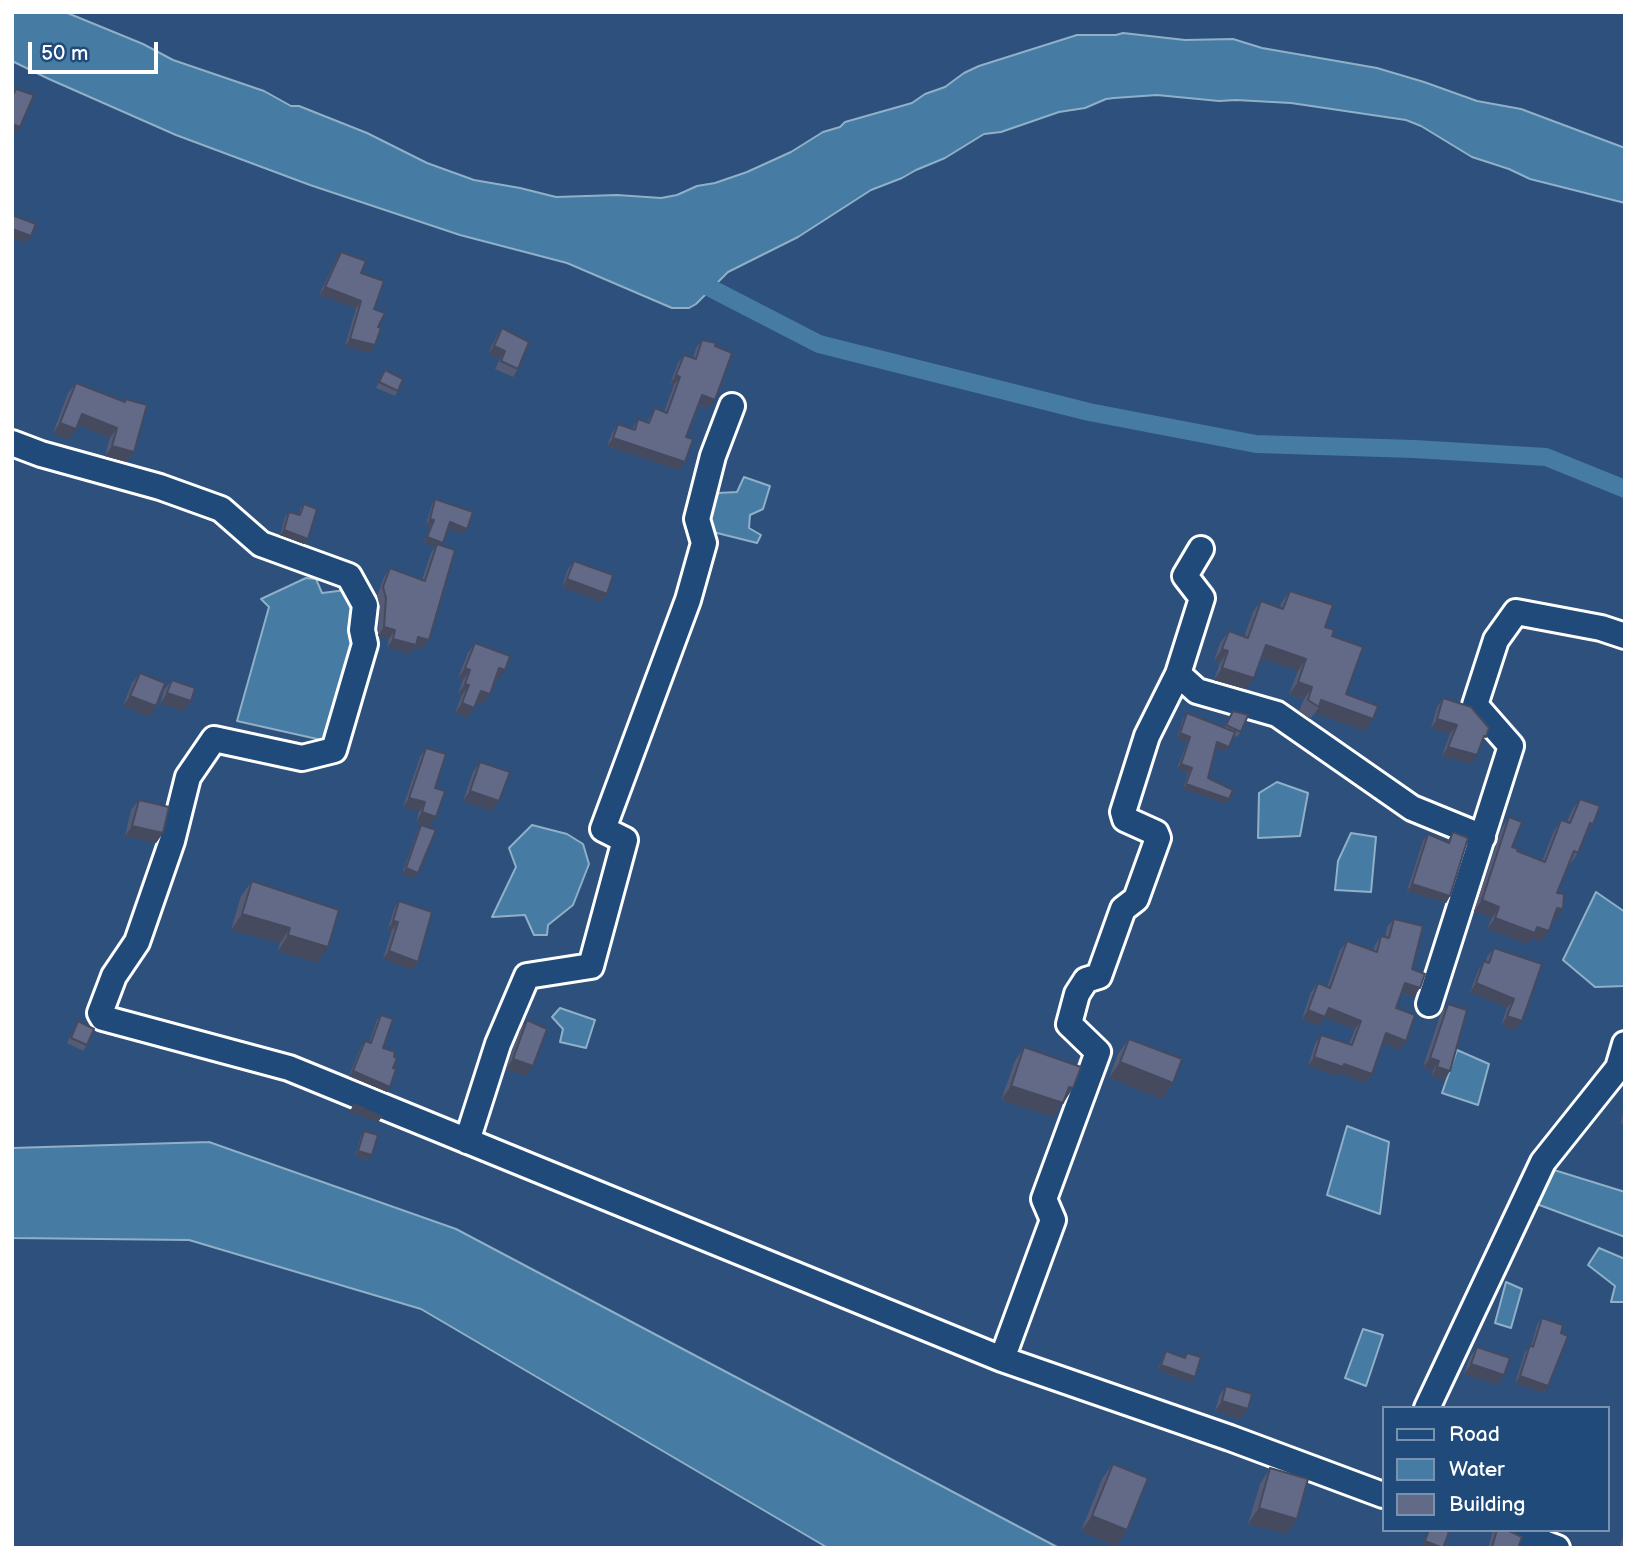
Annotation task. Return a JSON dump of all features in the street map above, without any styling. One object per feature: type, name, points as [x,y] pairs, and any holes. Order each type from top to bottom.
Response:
[{"type":"street","points":[[467,1140],[498,1044],[527,976],[592,966],[625,840],[603,829],[688,600],[704,543],[697,519],[713,456],[732,406]]},
{"type":"street","points":[[12,443],[41,454],[160,487],[221,509],[261,544],[349,576],[365,605],[362,630],[365,644],[334,750],[302,758],[214,739],[188,777],[172,841],[137,942],[114,976],[100,1013],[103,1018],[289,1068],[1002,1359],[1230,1438],[1382,1496]]},
{"type":"street","points":[[1002,1359],[1053,1220],[1044,1199],[1098,1052],[1069,1024],[1077,994],[1086,980],[1098,976],[1123,909],[1136,899],[1158,838],[1156,833],[1125,819],[1124,812],[1147,736],[1178,674],[1202,598],[1185,576],[1202,549]]},
{"type":"street","points":[[1429,1004],[1511,746],[1475,705],[1496,640],[1516,612],[1601,628],[1625,636]]},
{"type":"street","points":[[1178,674],[1197,691],[1276,714],[1412,808],[1483,837]]},
{"type":"street","points":[[1428,1406],[1543,1162],[1618,1068],[1625,1044]]},
{"type":"street","points":[[1515,1532],[1557,1548]]},
{"type":"water","points":[[12,12],[65,12],[143,44],[173,60],[264,91],[291,106],[299,106],[367,133],[427,163],[474,180],[556,197],[617,195],[661,198],[677,195],[697,186],[747,172],[791,152],[823,132],[840,127],[845,122],[912,103],[979,66],[1077,35],[1123,33],[1185,40],[1233,39],[1262,48],[1377,68],[1477,101],[1521,109],[1625,148],[1625,203],[1530,179],[1472,157],[1421,126],[1406,120],[1291,103],[1219,101],[1157,95],[1114,98],[1085,108],[1059,112],[1001,132],[984,134],[945,158],[871,190],[798,237],[728,272],[689,308],[672,308],[567,263],[460,235],[310,185],[176,135],[49,79],[12,61]]},
{"type":"water","points":[[744,477],[770,486],[763,509],[750,515],[749,528],[761,535],[757,543],[705,530],[718,493],[737,492]]},
{"type":"water","points":[[306,578],[316,579],[322,593],[346,590],[358,617],[326,741],[237,721],[269,607],[261,599]]},
{"type":"water","points":[[1277,782],[1308,793],[1300,836],[1258,838],[1259,793]]},
{"type":"water","points":[[532,825],[567,834],[583,844],[589,864],[573,905],[548,925],[547,935],[534,935],[525,915],[492,917],[516,867],[509,848]]},
{"type":"water","points":[[1351,833],[1376,837],[1371,892],[1335,890],[1338,861]]},
{"type":"water","points":[[1596,892],[1625,912],[1625,986],[1595,987],[1563,960]]},
{"type":"water","points":[[560,1008],[595,1020],[586,1048],[560,1042],[563,1029],[552,1017]]},
{"type":"water","points":[[1457,1050],[1489,1064],[1478,1105],[1442,1093]]},
{"type":"water","points":[[1347,1126],[1389,1142],[1380,1214],[1327,1195]]},
{"type":"water","points":[[209,1142],[456,1229],[1059,1548],[828,1548],[421,1309],[189,1240],[12,1238],[12,1148]]},
{"type":"water","points":[[1554,1170],[1625,1192],[1625,1237],[1534,1203]]},
{"type":"water","points":[[1599,1248],[1625,1259],[1625,1302],[1611,1302],[1615,1286],[1588,1265]]},
{"type":"water","points":[[1506,1282],[1522,1289],[1511,1328],[1495,1323]]},
{"type":"water","points":[[1363,1329],[1383,1335],[1366,1386],[1345,1378]]},
{"type":"building","points":[[16,89],[34,95],[20,127],[12,124],[12,92]]},
{"type":"building","points":[[12,215],[36,224],[31,236],[12,229]]},
{"type":"building","points":[[341,252],[366,261],[361,273],[384,281],[374,309],[385,313],[378,327],[381,328],[375,345],[350,339],[361,301],[325,287]]},
{"type":"building","points":[[502,328],[529,342],[518,369],[501,361],[505,351],[494,346]]},
{"type":"building","points":[[702,340],[716,343],[715,346],[732,353],[715,400],[702,395],[686,437],[693,439],[685,462],[613,438],[618,424],[635,430],[638,419],[649,423],[655,408],[667,413],[680,377],[676,375],[684,355],[696,359]]},
{"type":"building","points":[[385,370],[403,379],[398,391],[379,382]]},
{"type":"building","points":[[76,383],[125,402],[125,399],[147,405],[134,452],[112,446],[117,428],[82,414],[76,429],[60,423]]},
{"type":"building","points":[[435,499],[473,512],[467,529],[450,522],[443,543],[427,537],[434,520],[430,519]]},
{"type":"building","points":[[304,504],[317,509],[308,539],[284,530],[289,512],[300,515]]},
{"type":"building","points":[[437,544],[455,550],[429,640],[418,637],[416,645],[393,639],[395,630],[384,627],[386,598],[383,587],[390,568],[425,581]]},
{"type":"building","points":[[574,561],[613,575],[607,594],[567,579]]},
{"type":"building","points":[[1290,591],[1333,605],[1325,627],[1334,630],[1332,636],[1363,647],[1346,694],[1378,706],[1373,719],[1321,700],[1319,707],[1308,700],[1312,687],[1298,682],[1306,659],[1266,645],[1254,678],[1222,668],[1228,651],[1222,649],[1229,631],[1248,638],[1261,601],[1283,609]]},
{"type":"building","points":[[475,643],[510,656],[505,670],[499,668],[490,694],[481,691],[474,708],[462,703],[469,685],[465,684],[470,670],[465,668]]},
{"type":"building","points":[[140,673],[165,683],[156,706],[130,696]]},
{"type":"building","points":[[172,680],[195,688],[191,701],[167,693]]},
{"type":"building","points":[[1443,698],[1471,707],[1489,728],[1477,755],[1448,747],[1457,725],[1437,719]]},
{"type":"building","points":[[1233,711],[1248,715],[1241,732],[1226,725]]},
{"type":"building","points":[[1187,713],[1235,732],[1229,747],[1217,742],[1208,778],[1233,790],[1229,799],[1186,784],[1192,768],[1181,764],[1190,737],[1180,733]]},
{"type":"building","points":[[426,748],[446,754],[435,788],[445,791],[436,817],[422,812],[425,802],[409,798]]},
{"type":"building","points":[[480,762],[510,772],[499,801],[470,791]]},
{"type":"building","points":[[1580,799],[1600,806],[1578,853],[1574,851],[1557,893],[1564,894],[1563,909],[1557,908],[1549,931],[1537,927],[1535,933],[1495,918],[1499,907],[1482,900],[1509,817],[1522,822],[1512,847],[1545,862],[1561,820],[1570,823]]},
{"type":"building","points":[[139,800],[169,807],[163,833],[132,826]]},
{"type":"building","points":[[421,825],[436,830],[418,873],[406,868]]},
{"type":"building","points":[[1453,832],[1468,838],[1450,896],[1412,884],[1428,834],[1449,843]]},
{"type":"building","points":[[252,881],[339,910],[328,947],[288,935],[290,928],[242,914]]},
{"type":"building","points":[[399,901],[432,912],[418,962],[389,951],[398,922],[393,921]]},
{"type":"building","points":[[1394,919],[1423,926],[1412,969],[1425,974],[1420,988],[1405,983],[1396,1008],[1415,1015],[1406,1041],[1386,1033],[1372,1074],[1314,1057],[1321,1035],[1352,1045],[1361,1021],[1329,1008],[1325,1017],[1308,1010],[1318,983],[1330,988],[1347,941],[1377,952],[1381,936],[1389,938]]},
{"type":"building","points":[[1494,948],[1542,964],[1522,1021],[1507,1016],[1514,999],[1476,983],[1484,961],[1489,963]]},
{"type":"building","points":[[1448,1004],[1467,1010],[1450,1071],[1437,1067],[1439,1061],[1430,1058]]},
{"type":"building","points":[[381,1015],[393,1019],[383,1048],[395,1052],[394,1057],[397,1058],[390,1087],[353,1071],[365,1041],[371,1043]]},
{"type":"building","points":[[527,1020],[547,1029],[533,1066],[513,1059]]},
{"type":"building","points":[[78,1021],[94,1029],[87,1045],[71,1038]]},
{"type":"building","points":[[1129,1039],[1182,1059],[1173,1083],[1120,1062]]},
{"type":"building","points":[[1024,1047],[1081,1067],[1073,1088],[1069,1087],[1063,1103],[1011,1086]]},
{"type":"building","points":[[354,1104],[382,1117],[353,1106]]},
{"type":"building","points":[[364,1131],[378,1135],[372,1155],[358,1151]]},
{"type":"building","points":[[1542,1318],[1563,1325],[1561,1333],[1568,1336],[1548,1386],[1520,1376]]},
{"type":"building","points":[[1477,1347],[1510,1358],[1504,1375],[1471,1364]]},
{"type":"building","points":[[1166,1351],[1185,1358],[1187,1353],[1201,1357],[1195,1377],[1161,1365]]},
{"type":"building","points":[[1226,1386],[1252,1394],[1248,1409],[1222,1401]]},
{"type":"building","points":[[1113,1464],[1148,1478],[1127,1530],[1092,1516]]},
{"type":"building","points":[[1270,1468],[1308,1479],[1297,1519],[1259,1508]]},
{"type":"building","points":[[1428,1532],[1449,1532],[1443,1548],[1425,1541]]},
{"type":"building","points":[[1496,1532],[1511,1532],[1522,1537],[1518,1548],[1492,1547]]},
{"type":"waterway","points":[[691,278],[819,344],[1089,412],[1256,444],[1546,457],[1625,489]]}]
